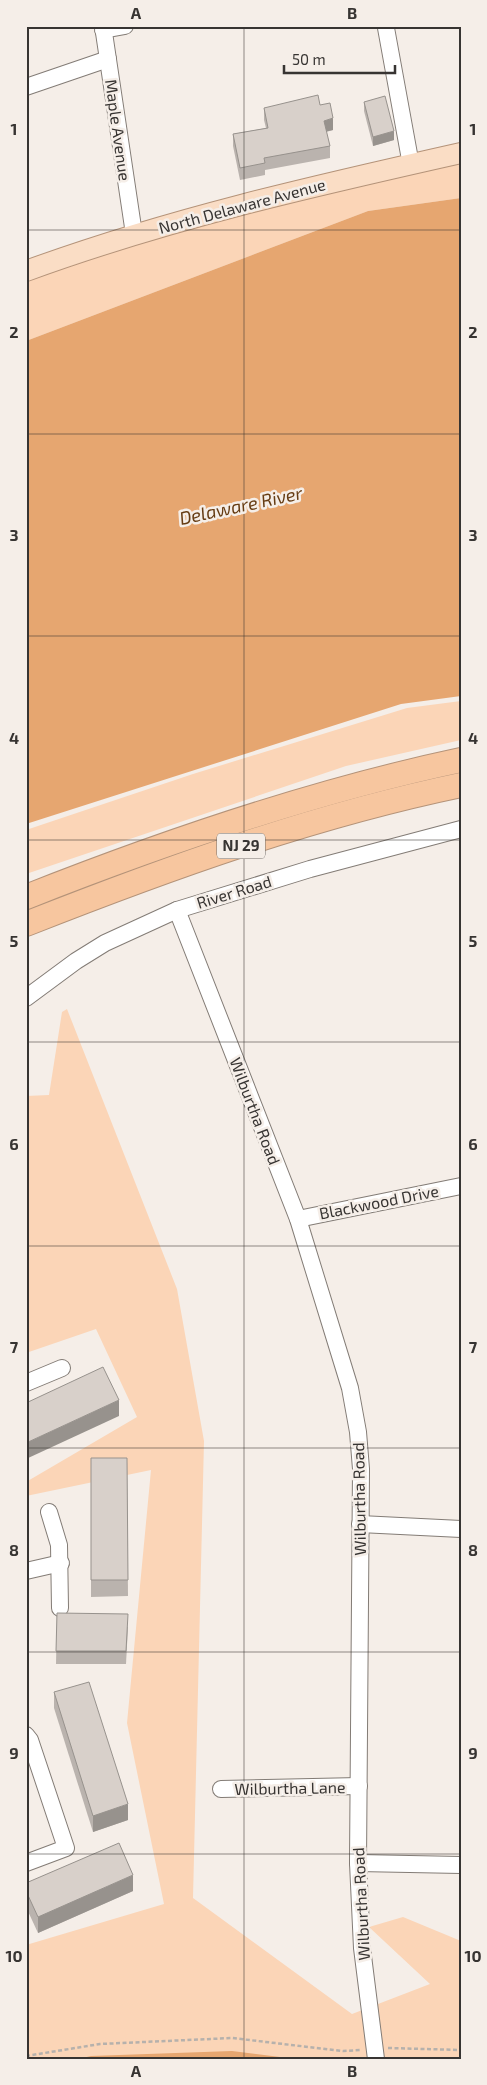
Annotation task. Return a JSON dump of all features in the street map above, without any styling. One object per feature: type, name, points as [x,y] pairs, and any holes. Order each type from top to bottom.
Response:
[{"type":"highway","name":"NJ 29","points":[[26,897],[164,846],[285,807],[408,771],[461,760]]},
{"type":"highway","name":"NJ 29","points":[[26,924],[210,855],[311,823],[414,794],[461,784]]},
{"type":"main road","name":"North Delaware Avenue","points":[[26,271],[134,234],[297,190],[461,154]]},
{"type":"street","points":[[103,28],[125,26]]},
{"type":"street","name":"Maple Avenue","points":[[103,28],[134,234]]},
{"type":"street","points":[[386,28],[411,165]]},
{"type":"street","points":[[26,87],[108,59]]},
{"type":"street","name":"River Road","points":[[26,998],[76,961],[105,943],[177,910],[317,867],[461,829]]},
{"type":"street","name":"Wilburtha Road","points":[[177,910],[298,1219],[352,1398],[358,1432],[361,1469],[358,1863],[362,1948],[376,2059]]},
{"type":"street","name":"Blackwood Drive","points":[[298,1219],[461,1186]]},
{"type":"street","points":[[26,1383],[62,1368]]},
{"type":"street","points":[[49,1512],[59,1545],[61,1563],[60,1608]]},
{"type":"street","points":[[360,1524],[461,1529]]},
{"type":"street","points":[[26,1571],[61,1563]]},
{"type":"street","points":[[26,1735],[30,1740],[66,1848],[26,1864]]},
{"type":"street","name":"Wilburtha Lane","points":[[221,1789],[359,1786]]},
{"type":"street","points":[[358,1863],[461,1865]]},
{"type":"path","points":[[26,2056],[100,2044],[232,2038],[343,2051],[359,2050]]},
{"type":"path","points":[[390,2048],[461,2050]]},
{"type":"shaded area","points":[[461,153],[461,198],[368,211],[26,341],[26,274]]},
{"type":"shaded area","points":[[461,701],[461,740],[346,766],[26,874],[26,830],[193,774],[407,708]]},
{"type":"shaded area","points":[[67,1009],[177,1289],[204,1441],[193,1898],[352,2014],[430,1984],[369,1927],[403,1917],[461,1941],[461,2059],[26,2059],[26,1945],[164,1904],[127,1723],[151,1470],[26,1496],[26,1482],[137,1417],[96,1329],[26,1353],[26,1096],[49,1095],[62,1012]]},
{"type":"water","name":"Delaware River","points":[[461,198],[461,696],[401,704],[26,824],[26,341],[368,211]]},
{"type":"water","points":[[232,2051],[296,2059],[78,2059],[91,2056]]},
{"type":"building","points":[[318,95],[320,105],[330,103],[333,118],[324,121],[330,146],[264,158],[265,163],[240,168],[233,134],[268,128],[264,108]]},
{"type":"building","points":[[385,96],[394,131],[373,137],[364,102]]},
{"type":"building","points":[[103,1367],[119,1400],[26,1443],[26,1403]]},
{"type":"building","points":[[91,1458],[127,1458],[128,1580],[91,1580]]},
{"type":"building","points":[[57,1613],[128,1614],[126,1651],[56,1651]]},
{"type":"building","points":[[89,1682],[128,1804],[93,1816],[54,1692]]},
{"type":"building","points":[[119,1843],[133,1875],[38,1917],[26,1891],[26,1883]]}]
